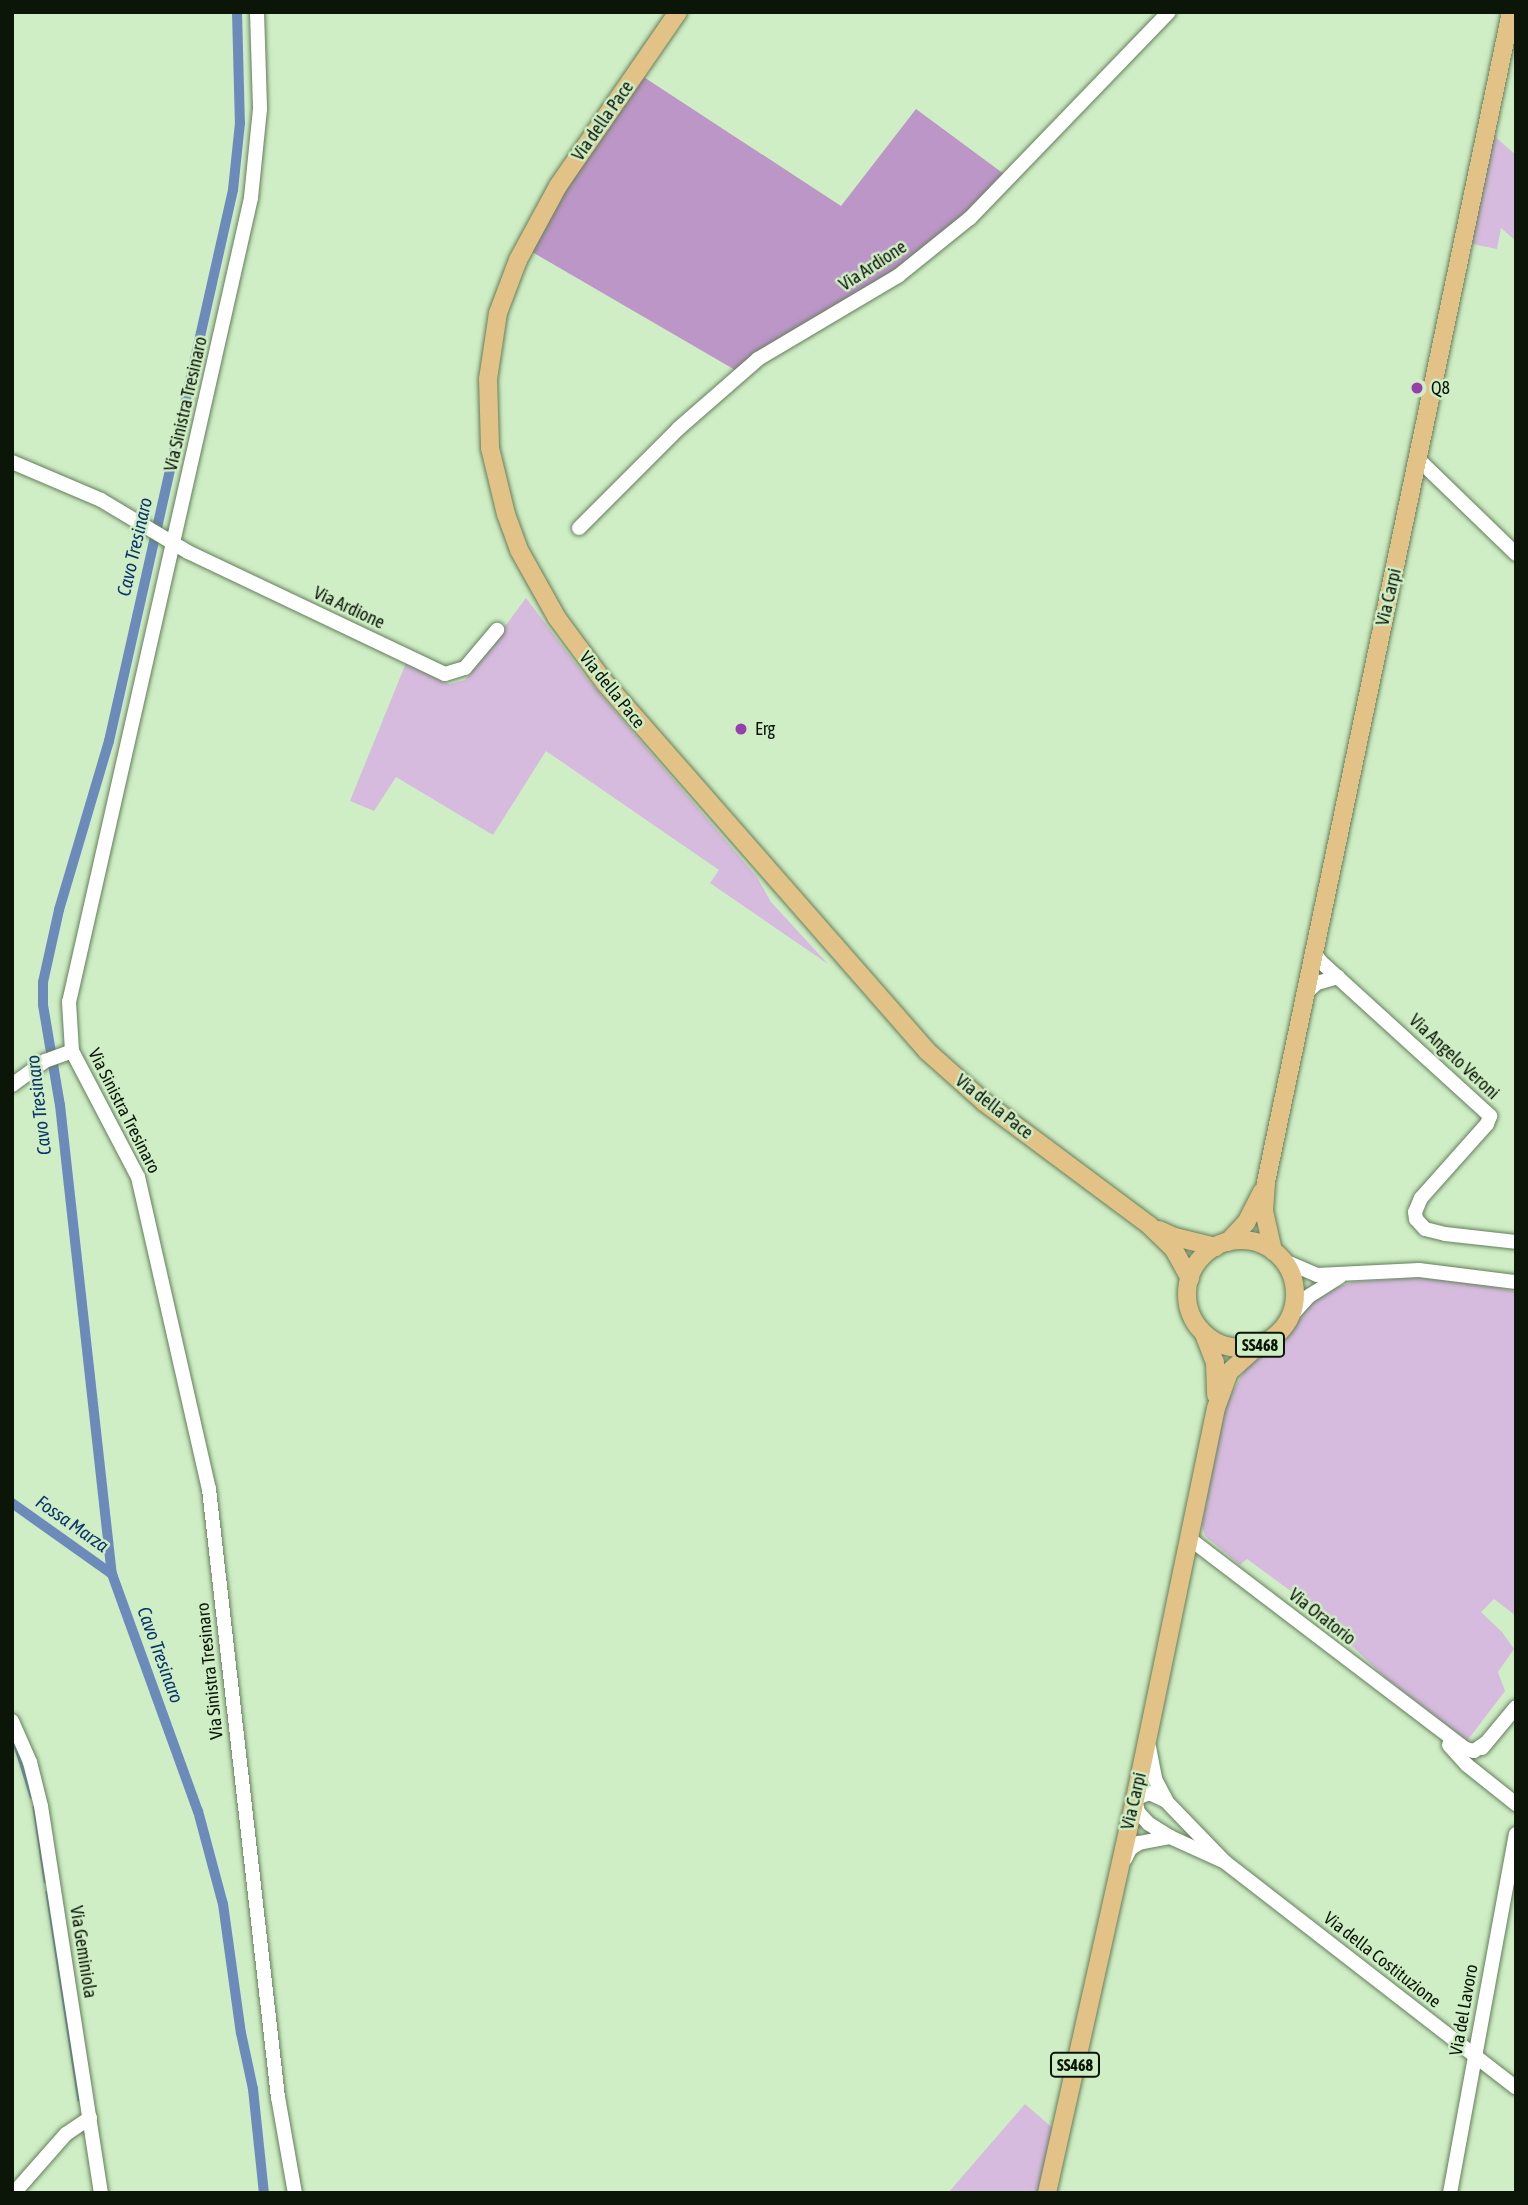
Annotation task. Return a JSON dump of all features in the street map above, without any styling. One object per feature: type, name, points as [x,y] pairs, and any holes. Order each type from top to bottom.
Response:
[{"type":"main road","name":"Via della Pace","points":[[678,12],[558,186],[517,260],[498,313],[488,379],[490,448],[506,514],[519,550],[557,618],[605,683],[927,1051],[984,1101],[1149,1225],[1172,1248],[1190,1279]]},
{"type":"main road","name":"Via Carpi","points":[[1047,2193],[1135,1799],[1216,1408],[1229,1372],[1258,1346],[1271,1339],[1290,1317],[1294,1293],[1289,1270],[1278,1256],[1264,1211],[1266,1182],[1511,12]]},
{"type":"main road","name":"Via Carpi","points":[[1216,1408],[1214,1362],[1204,1334],[1189,1308],[1190,1279],[1200,1260],[1247,1223],[1266,1182]]},
{"type":"main road","name":"Via della Pace","points":[[1149,1225],[1175,1237],[1222,1244]]},
{"type":"main road","points":[[1222,1244],[1251,1242],[1278,1256]]},
{"type":"main road","name":"SS468","points":[[1204,1334],[1229,1347],[1258,1346]]},
{"type":"street","name":"Via Sinistra Tresinaro","points":[[257,12],[260,109],[251,198],[58,1056],[138,1177],[209,1489],[278,2097],[295,2193]]},
{"type":"street","name":"Via Ardione","points":[[579,528],[679,428],[758,359],[898,276],[970,218],[1169,12]]},
{"type":"street","points":[[1504,47],[1516,30]]},
{"type":"street","points":[[1419,460],[1516,554]]},
{"type":"street","name":"Via Ardione","points":[[12,462],[101,500],[172,541],[445,674],[465,668],[497,630]]},
{"type":"street","name":"Via Angelo Veroni","points":[[1313,951],[1490,1116],[1487,1124],[1422,1198],[1415,1212],[1416,1219],[1425,1229],[1445,1234],[1516,1242]]},
{"type":"street","points":[[1304,995],[1317,983],[1338,977]]},
{"type":"street","points":[[12,1084],[58,1056]]},
{"type":"street","points":[[1278,1256],[1317,1275],[1440,1271],[1516,1282]]},
{"type":"street","points":[[1290,1317],[1308,1296],[1346,1274]]},
{"type":"street","name":"Via Oratorio","points":[[1190,1539],[1466,1749],[1474,1751],[1486,1743]]},
{"type":"street","points":[[1467,1765],[1516,1707]]},
{"type":"street","name":"Via Geminiola","points":[[12,1721],[30,1762],[41,1806],[101,2193]]},
{"type":"street","name":"Via Oratorio","points":[[1432,1725],[1467,1765],[1516,1804]]},
{"type":"street","name":"Via della Costituzione","points":[[1148,1735],[1155,1779],[1167,1801],[1225,1862],[1516,2088]]},
{"type":"street","points":[[1135,1799],[1149,1793],[1167,1801]]},
{"type":"street","name":"Via della Costituzione","points":[[1135,1799],[1142,1818],[1170,1837],[1225,1862]]},
{"type":"street","name":"Via del Lavoro","points":[[1450,2193],[1516,1834]]},
{"type":"street","points":[[1116,1881],[1134,1845],[1149,1839],[1170,1837]]},
{"type":"street","points":[[14,2193],[66,2134],[90,2118]]},
{"type":"shaded area","points":[[636,72],[841,206],[916,109],[1008,177],[953,235],[742,374],[527,249]]},
{"type":"shaded area","points":[[1493,135],[1516,155],[1516,241],[1501,228],[1497,249],[1472,244]]},
{"type":"shaded area","points":[[526,598],[588,680],[757,877],[771,902],[828,964],[710,883],[719,870],[546,751],[493,835],[396,777],[374,811],[350,801],[406,663],[449,684],[465,680]]},
{"type":"shaded area","points":[[1425,1277],[1494,1286],[1516,1292],[1516,1616],[1494,1599],[1481,1612],[1502,1632],[1514,1649],[1498,1672],[1505,1691],[1467,1741],[1386,1678],[1303,1600],[1247,1559],[1240,1565],[1205,1536],[1202,1525],[1224,1408],[1247,1366],[1285,1338],[1311,1302],[1328,1290],[1353,1282]]},
{"type":"shaded area","points":[[1025,2104],[1055,2130],[1042,2193],[948,2193]]},
{"type":"waterway","name":"Cavo Tresinaro","points":[[237,12],[240,123],[233,190],[109,741],[59,910],[43,982],[43,1005],[60,1105],[112,1574],[198,1811],[223,1904],[241,2033],[253,2089],[264,2193]]},
{"type":"waterway","name":"Fossa Marza","points":[[12,1503],[112,1574]]},
{"type":"waterway","points":[[14,1742],[31,1796]]},
{"type":"waterway","points":[[34,1807],[45,1881]]},
{"type":"waterway","points":[[47,1892],[79,2100]]},
{"type":"place","name":"Q8","points":[[1417,388]]},
{"type":"place","name":"Erg","points":[[741,729]]}]
